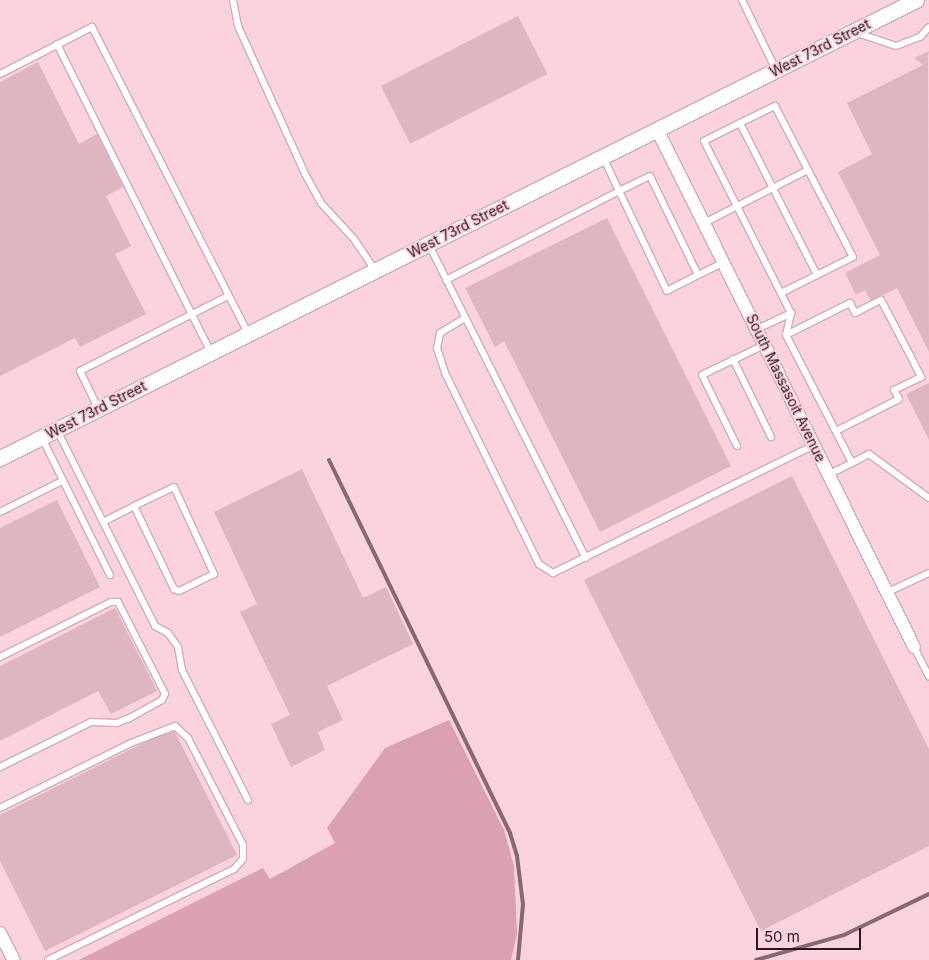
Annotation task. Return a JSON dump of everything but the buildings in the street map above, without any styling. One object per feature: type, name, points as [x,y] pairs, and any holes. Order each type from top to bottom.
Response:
[{"type":"street","name":"West 73rd Street","points":[[0,458],[916,0]]},
{"type":"street","name":"South Massasoit Avenue","points":[[658,129],[914,647]]},
{"type":"street","points":[[0,933],[14,960]]},
{"type":"lane","points":[[233,0],[238,26],[305,174],[321,203],[354,239],[375,270]]},
{"type":"lane","points":[[742,0],[776,70]]},
{"type":"lane","points":[[0,74],[92,27],[248,334]]},
{"type":"lane","points":[[853,31],[896,46],[920,37],[929,27]]},
{"type":"lane","points":[[57,44],[211,352]]},
{"type":"lane","points":[[781,293],[853,257],[775,106],[704,141],[791,313],[786,334],[852,463]]},
{"type":"lane","points":[[740,123],[817,275]]},
{"type":"lane","points":[[603,156],[667,291],[723,263]]},
{"type":"lane","points":[[704,223],[808,170]]},
{"type":"lane","points":[[446,280],[650,176],[698,275]]},
{"type":"lane","points":[[428,244],[586,558]]},
{"type":"lane","points":[[99,409],[80,370],[228,296]]},
{"type":"lane","points":[[786,334],[850,302],[855,313],[881,300],[910,355],[921,377],[894,390],[899,399],[836,431]]},
{"type":"lane","points":[[757,329],[791,313]]},
{"type":"lane","points":[[466,318],[440,333],[437,348],[446,375],[539,564],[554,573],[814,445]]},
{"type":"lane","points":[[737,446],[702,375],[765,344]]},
{"type":"lane","points":[[733,359],[771,437]]},
{"type":"lane","points":[[57,430],[156,626],[168,634],[178,647],[182,670],[248,800]]},
{"type":"lane","points":[[42,437],[110,576]]},
{"type":"lane","points":[[829,474],[870,454],[929,498]]},
{"type":"lane","points":[[0,512],[62,481]]},
{"type":"lane","points":[[103,522],[134,506],[174,487],[214,574],[179,591],[174,589],[134,506]]},
{"type":"lane","points":[[888,592],[929,573]]},
{"type":"lane","points":[[0,657],[111,602],[118,602],[165,694],[162,700],[129,718],[117,723],[91,722],[0,767]]},
{"type":"lane","points":[[914,647],[929,676]]},
{"type":"lane","points":[[0,808],[131,743],[174,726],[188,738],[243,845],[243,859],[234,869],[48,960]]},
{"type":"shaded area","points":[[449,720],[504,830],[514,866],[517,934],[511,960],[79,960],[263,868],[270,879],[335,843],[327,828],[385,748]]},
{"type":"railway","points":[[329,460],[510,833],[517,856],[523,904],[518,960]]},
{"type":"railway","points":[[756,960],[844,935],[929,894]]}]
